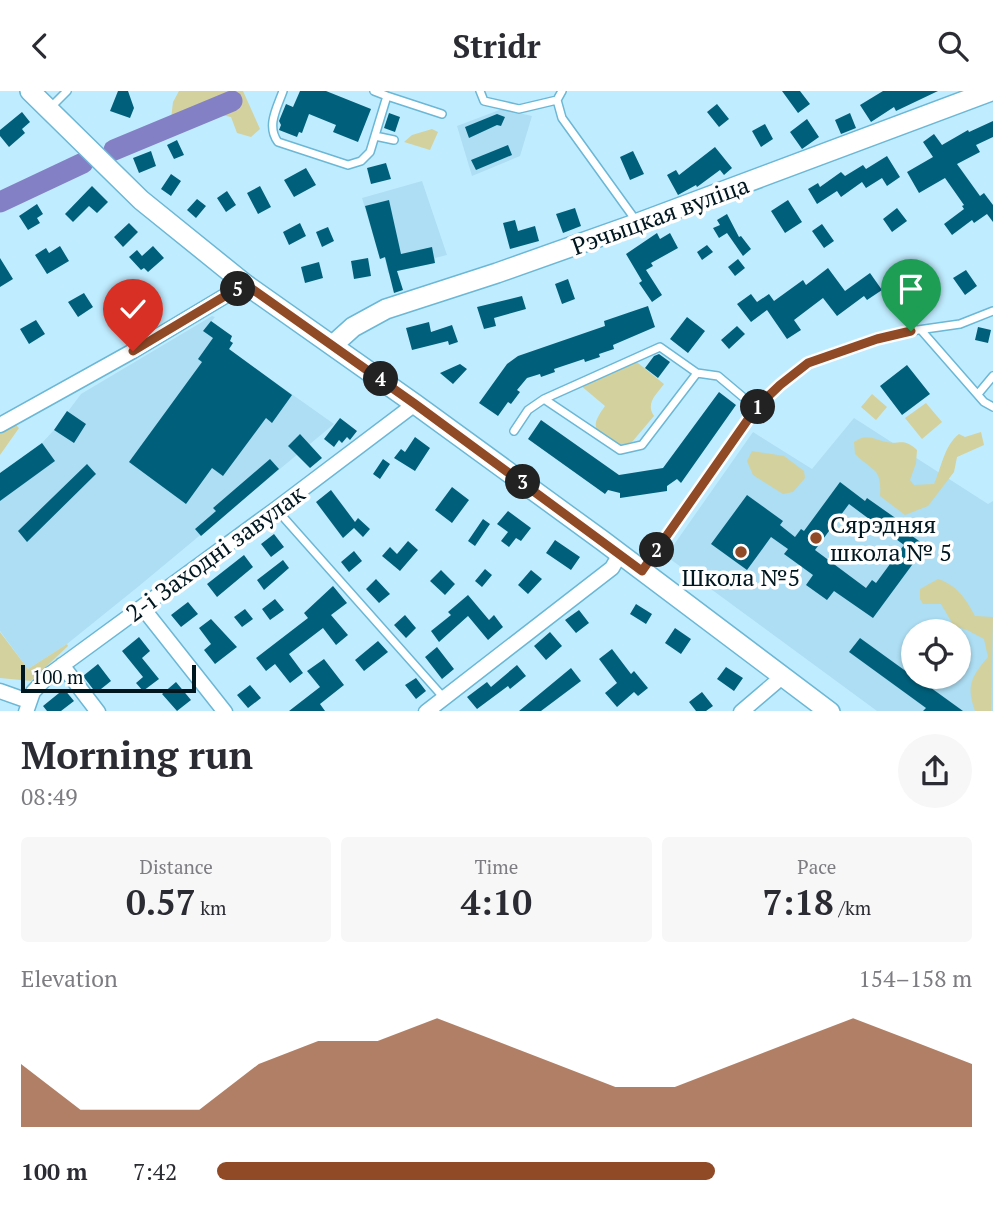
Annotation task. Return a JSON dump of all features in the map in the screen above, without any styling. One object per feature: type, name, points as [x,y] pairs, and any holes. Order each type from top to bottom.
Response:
[{"type":"main road","points":[[30,91],[141,200],[245,284],[415,404],[829,711]]},
{"type":"main road","name":"Рэчыцкая вуліца","points":[[333,345],[364,320],[386,309],[638,223],[888,132],[991,91]]},
{"type":"street","points":[[0,425],[133,351],[245,284]]},
{"type":"street","name":"2-і Заходні завулак","points":[[27,706],[40,683],[62,665],[415,404]]},
{"type":"street","points":[[427,711],[612,568],[620,554]]},
{"type":"street","points":[[142,607],[224,711]]},
{"type":"street","points":[[62,665],[97,711]]},
{"type":"street","points":[[742,711],[782,677]]},
{"type":"street","points":[[0,691],[27,706]]},
{"type":"lane","points":[[49,110],[67,91]]},
{"type":"lane","points":[[283,91],[271,126],[272,134],[278,142],[348,165],[361,161],[370,152],[387,96]]},
{"type":"lane","points":[[374,91],[442,114]]},
{"type":"lane","points":[[480,91],[484,101],[519,109],[557,100]]},
{"type":"lane","points":[[562,91],[557,100],[562,118],[638,223]]},
{"type":"lane","points":[[375,136],[394,141]]},
{"type":"lane","points":[[642,571],[756,408],[808,363],[877,339],[960,324],[993,311]]},
{"type":"lane","points":[[921,330],[985,402],[993,407]]},
{"type":"lane","points":[[514,431],[528,410],[544,399],[660,347],[697,373],[718,376],[756,408]]},
{"type":"lane","points":[[544,399],[620,450],[642,445],[697,373]]},
{"type":"lane","points":[[978,394],[993,376]]},
{"type":"lane","points":[[276,509],[444,698]]},
{"type":"shaded area","points":[[179,91],[243,91],[260,129],[251,137],[237,133],[231,117],[221,115],[182,128],[171,119],[173,102]]},
{"type":"shaded area","points":[[502,109],[532,116],[520,156],[472,176],[457,126]]},
{"type":"shaded area","points":[[432,129],[438,132],[430,150],[404,142],[412,135]]},
{"type":"shaded area","points":[[422,181],[447,255],[435,258],[435,263],[388,273],[385,258],[380,259],[362,198]]},
{"type":"shaded area","points":[[212,316],[215,317],[211,322],[232,336],[230,341],[233,343],[229,350],[334,424],[67,644],[28,669],[0,631],[0,473],[42,443],[81,394]]},
{"type":"shaded area","points":[[633,359],[664,384],[651,403],[654,416],[632,442],[619,446],[597,429],[596,421],[605,406],[580,385]]},
{"type":"shaded area","points":[[872,394],[887,407],[876,420],[861,407]]},
{"type":"shaded area","points":[[926,403],[942,422],[922,439],[905,418]]},
{"type":"shaded area","name":"Сярэдняя школа № 5","points":[[854,418],[988,504],[993,501],[993,711],[877,711],[666,556],[753,432],[812,469]]},
{"type":"shaded area","points":[[16,425],[19,428],[0,455],[0,433]]},
{"type":"shaded area","points":[[981,432],[984,445],[957,457],[954,472],[928,506],[905,515],[880,496],[878,475],[855,454],[854,442],[863,438],[908,444],[917,450],[910,480],[914,485],[934,484],[954,439],[959,434],[965,437]]},
{"type":"shaded area","points":[[752,451],[784,456],[804,471],[805,478],[793,492],[783,494],[753,475],[747,461]]},
{"type":"shaded area","points":[[938,579],[960,593],[975,616],[993,617],[991,711],[975,711],[971,695],[974,676],[988,657],[984,639],[971,632],[971,619],[950,619],[941,604],[923,604],[920,589]]},
{"type":"shaded area","points":[[0,632],[28,669],[67,644],[68,646],[31,681],[0,678]]},
{"type":"building","points":[[118,91],[128,91],[134,108],[130,118],[110,111]]},
{"type":"building","points":[[300,91],[326,91],[371,109],[358,142],[333,132],[336,125],[309,114],[302,133],[299,132],[297,137],[279,130],[279,121],[286,104],[293,107]]},
{"type":"building","points":[[782,91],[800,91],[810,104],[798,113]]},
{"type":"building","points":[[883,91],[938,91],[896,111],[894,107],[871,122],[860,105]]},
{"type":"building","points":[[717,104],[729,119],[719,127],[707,112]]},
{"type":"building","points":[[22,112],[30,122],[22,129],[25,133],[9,147],[0,136],[0,130]]},
{"type":"building","points":[[389,113],[400,117],[395,132],[384,128]]},
{"type":"building","points":[[850,113],[856,128],[841,134],[835,120]]},
{"type":"building","points":[[497,114],[505,117],[501,126],[497,125],[469,138],[465,127]]},
{"type":"building","points":[[807,119],[819,137],[802,149],[790,132]]},
{"type":"building","points":[[993,121],[993,137],[976,145],[980,152],[957,164],[980,196],[984,193],[993,205],[993,222],[987,214],[974,223],[972,220],[952,235],[944,224],[964,209],[964,205],[945,178],[919,193],[907,172],[933,157],[923,142],[934,134],[942,145],[968,130],[969,132]]},
{"type":"building","points":[[765,124],[773,139],[761,147],[752,131]]},
{"type":"building","points":[[177,140],[184,155],[174,159],[167,145]]},
{"type":"building","points":[[508,145],[512,155],[476,170],[471,160]]},
{"type":"building","points":[[715,147],[732,168],[724,175],[720,170],[697,187],[696,185],[678,195],[667,175],[676,170],[679,175]]},
{"type":"building","points":[[151,151],[156,166],[139,173],[133,158]]},
{"type":"building","points":[[633,151],[644,174],[630,180],[620,157]]},
{"type":"building","points":[[887,156],[900,177],[887,186],[882,178],[866,188],[862,182],[841,197],[837,191],[817,204],[808,189],[818,183],[820,187],[841,172],[845,176],[863,165],[866,169]]},
{"type":"building","points":[[386,163],[391,179],[371,184],[367,168]]},
{"type":"building","points":[[306,168],[316,185],[294,197],[284,180]]},
{"type":"building","points":[[171,174],[181,181],[171,196],[161,189]]},
{"type":"building","points":[[92,186],[108,202],[97,213],[89,206],[73,222],[65,214]]},
{"type":"building","points":[[260,186],[271,207],[258,214],[247,193]]},
{"type":"building","points":[[227,191],[236,205],[226,212],[217,198]]},
{"type":"building","points":[[197,199],[206,206],[196,218],[187,210]]},
{"type":"building","points":[[389,200],[401,254],[432,247],[435,263],[397,271],[403,290],[394,293],[385,257],[380,259],[365,206]]},
{"type":"building","points":[[788,200],[802,222],[785,233],[771,211]]},
{"type":"building","points":[[37,204],[43,214],[37,218],[40,223],[28,230],[19,216]]},
{"type":"building","points":[[575,208],[581,226],[563,233],[556,214]]},
{"type":"building","points":[[897,208],[907,221],[892,232],[883,219]]},
{"type":"building","points":[[727,214],[739,237],[741,236],[751,249],[743,256],[727,233],[719,238],[713,228],[720,225],[717,220]]},
{"type":"building","points":[[515,220],[518,231],[535,226],[539,241],[510,249],[503,223]]},
{"type":"building","points":[[129,223],[138,232],[123,247],[114,237]]},
{"type":"building","points":[[300,223],[306,236],[289,245],[283,232]]},
{"type":"building","points":[[822,224],[834,241],[824,248],[812,231]]},
{"type":"building","points":[[328,227],[334,241],[322,247],[316,232]]},
{"type":"building","points":[[657,233],[660,239],[670,233],[678,248],[651,263],[653,266],[646,270],[662,295],[652,302],[639,283],[642,281],[626,254]]},
{"type":"building","points":[[707,245],[713,252],[702,260],[697,252]]},
{"type":"building","points":[[60,246],[69,261],[47,274],[35,255],[46,248],[49,253]]},
{"type":"building","points":[[153,246],[164,258],[148,272],[144,268],[141,270],[129,257],[137,250],[142,256]]},
{"type":"building","points":[[0,258],[13,279],[0,287]]},
{"type":"building","points":[[368,258],[371,276],[354,279],[351,261]]},
{"type":"building","points":[[738,259],[745,268],[735,276],[728,267]]},
{"type":"building","points":[[319,262],[323,278],[305,283],[301,267]]},
{"type":"building","points":[[828,268],[845,291],[870,273],[882,290],[867,300],[864,296],[837,316],[823,298],[794,320],[801,330],[787,339],[767,310],[751,322],[737,304],[751,294],[757,302],[769,294],[774,301],[803,280],[806,285]]},
{"type":"building","points":[[966,270],[977,286],[965,295],[953,278]]},
{"type":"building","points":[[568,279],[575,299],[562,304],[555,284]]},
{"type":"building","points":[[84,293],[93,307],[78,317],[68,302]]},
{"type":"building","points":[[522,296],[526,309],[494,318],[496,326],[484,329],[477,307]]},
{"type":"building","points":[[648,306],[655,327],[613,345],[614,349],[599,354],[600,357],[585,362],[584,359],[554,369],[555,372],[541,377],[540,374],[527,378],[517,390],[520,392],[511,404],[508,402],[498,416],[479,403],[507,364],[518,356],[605,326],[604,321]]},
{"type":"building","points":[[687,317],[705,331],[688,353],[670,339]]},
{"type":"building","points":[[36,320],[45,334],[29,344],[20,329]]},
{"type":"building","points":[[211,321],[232,336],[230,341],[233,343],[229,349],[292,395],[272,423],[266,418],[223,476],[212,468],[186,504],[129,462],[202,362],[198,359],[213,338],[203,331]]},
{"type":"building","points":[[429,322],[431,332],[452,325],[458,342],[449,345],[448,341],[412,350],[406,328]]},
{"type":"building","points":[[737,326],[745,334],[729,349],[721,340]]},
{"type":"building","points":[[978,327],[991,330],[988,343],[975,340]]},
{"type":"building","points":[[659,354],[670,362],[658,378],[645,368],[654,356]]},
{"type":"building","points":[[460,364],[467,369],[453,384],[440,373]]},
{"type":"building","points":[[907,365],[930,394],[902,415],[880,386]]},
{"type":"building","points":[[719,392],[736,405],[681,483],[677,479],[667,486],[667,491],[620,498],[620,493],[608,490],[605,494],[528,439],[541,420],[619,475],[663,468]]},
{"type":"building","points":[[67,411],[86,424],[74,443],[54,430]]},
{"type":"building","points":[[340,418],[357,431],[350,440],[347,437],[342,443],[339,440],[334,447],[324,439]]},
{"type":"building","points":[[300,434],[322,458],[310,468],[288,446]]},
{"type":"building","points":[[415,437],[430,448],[415,471],[394,458],[401,449],[405,452]]},
{"type":"building","points":[[42,443],[55,461],[0,501],[0,473]]},
{"type":"building","points":[[270,459],[279,469],[201,536],[195,529],[216,511],[213,508]]},
{"type":"building","points":[[383,459],[390,464],[380,479],[373,474]]},
{"type":"building","points":[[87,464],[96,474],[27,542],[18,531]]},
{"type":"building","name":"Школа №5","points":[[840,482],[865,501],[867,498],[904,524],[901,528],[926,546],[873,618],[834,591],[827,600],[806,585],[813,575],[784,554],[788,549],[771,537],[747,570],[711,544],[747,495],[783,521],[780,525],[795,537],[801,529],[804,531]],"holes":[[[849,504],[904,545],[876,583],[872,580],[866,588],[815,550]]]},
{"type":"building","points":[[452,487],[469,500],[452,523],[435,510]]},
{"type":"building","points":[[331,490],[355,522],[358,518],[370,529],[363,537],[354,528],[343,538],[316,502]]},
{"type":"building","points":[[508,511],[531,528],[521,541],[516,538],[509,547],[501,541],[508,532],[497,524]]},
{"type":"building","points":[[483,519],[490,524],[475,546],[468,541]]},
{"type":"building","points":[[274,534],[284,547],[271,557],[261,544]]},
{"type":"building","points":[[555,540],[580,557],[571,570],[546,553]]},
{"type":"building","points":[[408,541],[418,550],[400,571],[382,556],[390,547],[397,554]]},
{"type":"building","points":[[354,551],[362,561],[349,572],[341,562]]},
{"type":"building","points":[[244,555],[253,567],[217,597],[207,584]]},
{"type":"building","points":[[283,560],[289,568],[264,590],[257,580]]},
{"type":"building","points":[[485,569],[492,575],[482,587],[475,581]]},
{"type":"building","points":[[441,570],[455,584],[445,595],[430,581]]},
{"type":"building","points":[[531,570],[542,579],[528,594],[518,585]]},
{"type":"building","points":[[376,579],[390,594],[379,603],[366,589]]},
{"type":"building","points":[[333,586],[347,603],[331,615],[348,635],[336,645],[323,628],[289,654],[303,673],[290,683],[275,664],[266,671],[256,658],[308,618],[304,613]]},
{"type":"building","points":[[468,595],[489,620],[494,615],[503,627],[488,640],[468,616],[439,642],[431,631],[451,615],[448,612]]},
{"type":"building","points":[[275,599],[284,610],[270,620],[262,609]]},
{"type":"building","points":[[188,602],[198,614],[181,627],[171,615]]},
{"type":"building","points":[[636,604],[652,614],[646,624],[630,614]]},
{"type":"building","points":[[245,609],[253,619],[242,627],[234,617]]},
{"type":"building","points":[[579,610],[589,623],[576,633],[565,620]]},
{"type":"building","points":[[405,615],[416,628],[406,638],[394,625]]},
{"type":"building","points":[[211,619],[237,647],[215,664],[204,650],[211,644],[199,628]]},
{"type":"building","points":[[675,628],[691,639],[681,654],[665,643]]},
{"type":"building","points":[[550,632],[562,646],[546,660],[534,646]]},
{"type":"building","points":[[139,637],[150,651],[142,658],[159,679],[143,691],[136,683],[143,677],[122,651]]},
{"type":"building","points":[[860,638],[901,668],[901,689],[933,689],[963,711],[923,711],[926,708],[849,652]]},
{"type":"building","points":[[378,641],[388,652],[364,671],[355,660]]},
{"type":"building","points":[[437,647],[454,669],[442,679],[425,657]]},
{"type":"building","points":[[612,649],[631,674],[634,671],[648,688],[638,696],[634,692],[617,707],[605,693],[617,683],[599,659]]},
{"type":"building","points":[[324,659],[344,685],[320,704],[325,711],[289,711],[320,687],[307,671]]},
{"type":"building","points":[[98,664],[111,681],[96,693],[83,676]]},
{"type":"building","points":[[517,665],[526,676],[477,709],[467,697],[487,682],[491,687]]},
{"type":"building","points":[[726,667],[743,678],[734,691],[717,679]]},
{"type":"building","points":[[571,668],[581,681],[541,711],[519,711]]},
{"type":"building","points":[[416,678],[426,691],[416,699],[405,685]]},
{"type":"building","points":[[176,682],[191,700],[177,711],[162,694]]},
{"type":"building","points":[[250,685],[261,698],[248,708],[237,695]]},
{"type":"building","points":[[64,689],[74,701],[61,711],[47,711],[43,706]]},
{"type":"building","points":[[702,692],[713,706],[706,711],[696,711],[689,702]]},
{"type":"waterway","points":[[114,150],[232,101]]},
{"type":"waterway","points":[[0,202],[83,163]]},
{"type":"place","name":"Сярэдняя школа № 5","points":[[816,538]]},
{"type":"place","name":"Школа №5","points":[[741,552]]},
{"type":"route","points":[[133,351],[245,284],[415,404],[642,571],[756,408],[780,385],[808,363],[877,339],[911,331]]}]
